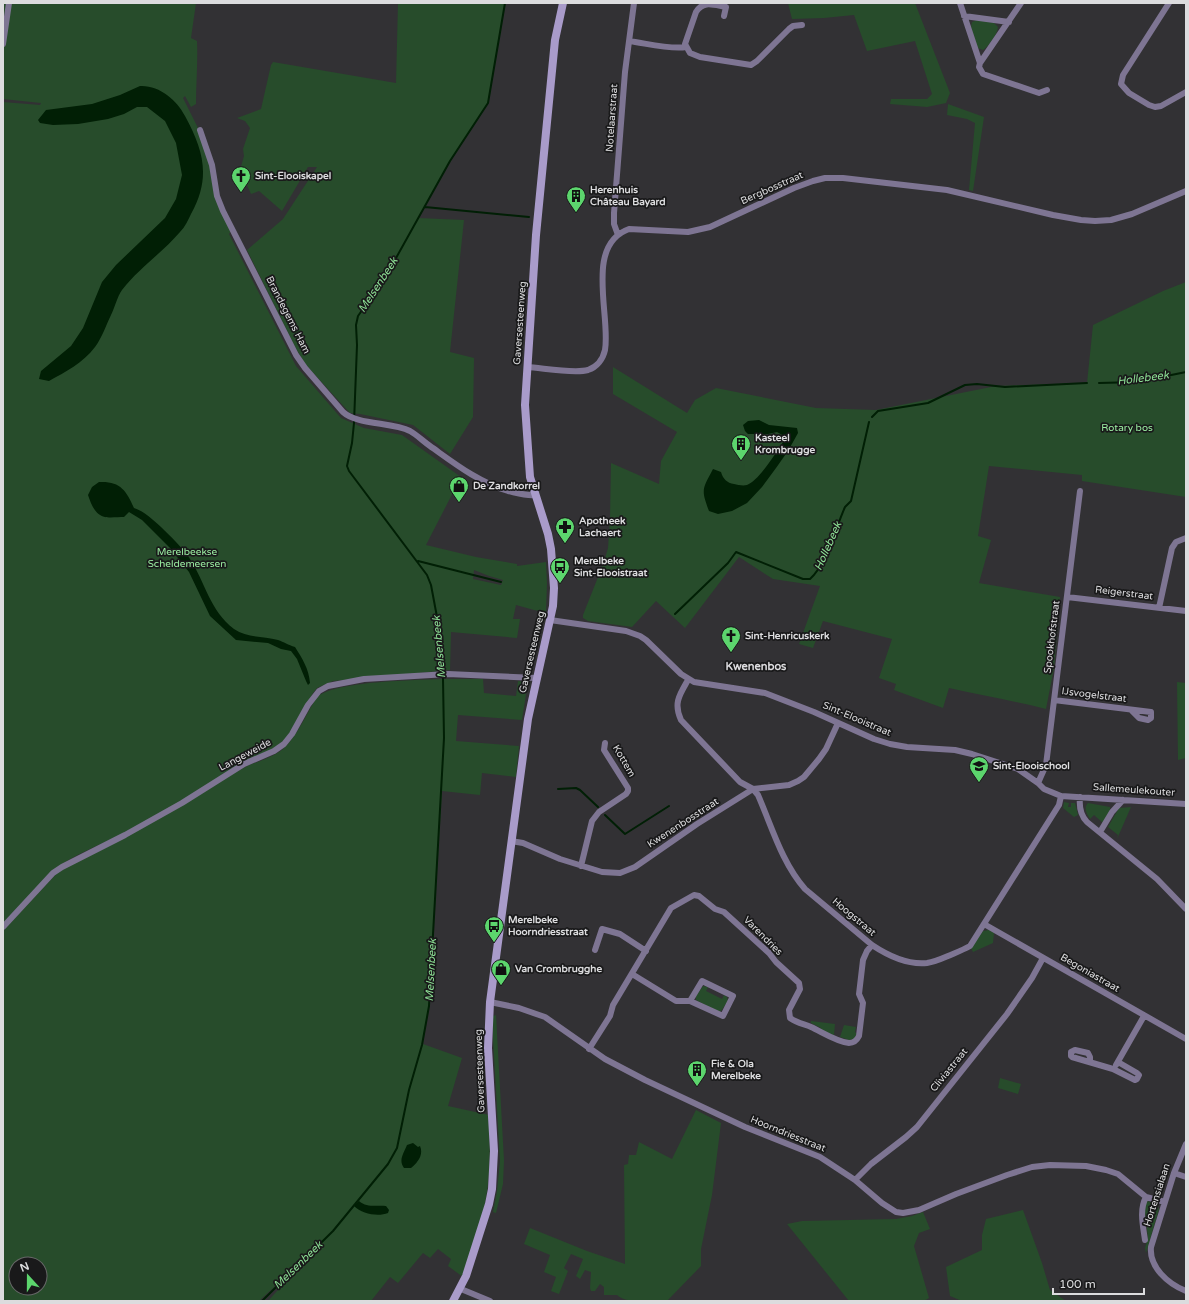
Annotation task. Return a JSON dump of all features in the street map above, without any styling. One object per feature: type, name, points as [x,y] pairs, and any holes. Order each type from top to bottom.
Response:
[{"type":"street","points":[[3,44],[9,3]]},
{"type":"street","name":"Gaversesteenweg","points":[[453,1301],[461,1289],[475,1251],[489,1204],[493,1178],[494,1151],[488,1048],[490,1002],[528,719],[550,620],[554,588],[553,568],[548,534],[530,477],[526,410],[527,367],[536,235],[554,48],[563,3]]},
{"type":"street","name":"Notelaarstraat","points":[[618,235],[614,224],[614,214],[625,72],[634,3]]},
{"type":"street","points":[[960,3],[980,67],[984,74],[1039,93],[1047,90]]},
{"type":"street","points":[[980,63],[1021,3]]},
{"type":"street","points":[[1169,3],[1123,75],[1122,84],[1129,93],[1149,105],[1155,106],[1161,106],[1186,92]]},
{"type":"street","points":[[724,16],[726,7],[702,4],[698,8],[686,40],[686,47],[690,53],[700,57],[751,65],[757,62],[793,26],[802,26]]},
{"type":"street","points":[[964,16],[1009,22]]},
{"type":"street","points":[[786,32],[792,38]]},
{"type":"street","points":[[629,41],[671,48],[686,47]]},
{"type":"street","name":"Brandegems Ham","points":[[200,130],[212,165],[217,196],[223,211],[291,346],[305,368],[343,412],[350,417],[385,424],[409,431],[465,471],[479,479],[502,489],[522,494],[535,495]]},
{"type":"street","name":"Bergbosstraat","points":[[618,235],[629,229],[683,232],[696,231],[710,227],[803,184],[825,178],[843,178],[938,189],[1053,215],[1096,221],[1111,220],[1132,214],[1186,191]]},
{"type":"street","points":[[527,367],[578,371],[587,370],[596,366],[601,360],[605,351],[606,338],[602,277],[608,249],[618,235]]},
{"type":"street","name":"Spookhofstraat","points":[[1038,783],[1046,765],[1080,491]]},
{"type":"street","points":[[1159,608],[1172,548],[1176,542],[1186,538]]},
{"type":"street","name":"Reigerstraat","points":[[1067,597],[1183,611],[1186,617]]},
{"type":"street","name":"Sint-Elooistraat","points":[[550,620],[633,633],[646,640],[688,680],[702,684],[765,694],[814,712],[874,740],[907,747],[955,750],[972,754],[1018,769],[1044,789],[1061,796],[1080,797]]},
{"type":"street","name":"Langeweide","points":[[3,927],[53,873],[62,867],[125,835],[182,803],[244,764],[274,751],[284,744],[292,734],[311,702],[324,688],[336,684],[364,680],[447,674],[536,678]]},
{"type":"street","name":"Hoogstraat","points":[[688,680],[677,703],[678,714],[681,720],[740,782],[753,789],[758,795],[788,863],[799,881],[805,889],[872,945],[895,958],[920,963],[927,962],[964,950],[970,946],[1059,805],[1061,796]]},
{"type":"street","name":"IJsvogelstraat","points":[[1054,700],[1131,710]]},
{"type":"street","name":"Kwenenbosstraat","points":[[511,841],[523,843],[560,859],[610,874],[628,871],[697,824],[753,789],[789,785],[804,777],[826,749],[838,723]]},
{"type":"street","name":"Kottem","points":[[581,866],[592,822],[595,817],[599,812],[626,794],[628,791],[628,788],[604,750],[605,743]]},
{"type":"street","points":[[1080,797],[1079,806],[1083,818],[1157,879],[1186,909]]},
{"type":"street","name":"Sallemeulekouter","points":[[1080,797],[1186,804]]},
{"type":"street","points":[[1100,832],[1112,812],[1122,800]]},
{"type":"street","name":"Varendries","points":[[589,1049],[610,1016],[613,1004],[671,908],[694,895],[699,896],[715,909],[724,912],[799,982],[800,989],[790,1010],[790,1018],[821,1033],[849,1043],[857,1040],[859,1036],[863,1003],[859,994],[863,960],[872,945]]},
{"type":"street","name":"Begoniastraat","points":[[984,924],[1186,1039]]},
{"type":"street","points":[[595,950],[602,929],[620,934],[646,951]]},
{"type":"street","name":"Cliviastraat","points":[[855,1180],[871,1164],[916,1127],[1012,1008],[1043,958]]},
{"type":"street","points":[[632,974],[676,1001],[690,1001],[722,1016],[733,996],[702,981],[690,1001]]},
{"type":"street","name":"Hoorndriesstraat","points":[[490,1002],[519,1008],[545,1017],[589,1049],[645,1080],[719,1116],[820,1157],[855,1180],[888,1208],[896,1212],[903,1213],[919,1210],[962,1191],[1007,1175],[1032,1167],[1050,1165],[1079,1166],[1106,1170],[1118,1174],[1146,1197],[1165,1202]]},
{"type":"street","points":[[1114,1070],[1144,1016]]},
{"type":"street","points":[[1090,1062],[1114,1070],[1135,1080],[1139,1077],[1137,1072],[1118,1062]]},
{"type":"street","name":"Hortensialaan","points":[[1186,1144],[1174,1173],[1150,1253],[1157,1269],[1163,1276],[1179,1288],[1186,1291]]},
{"type":"street","points":[[1174,1173],[1186,1177]]},
{"type":"street","points":[[1145,1240],[1142,1215],[1143,1203],[1146,1197]]},
{"type":"street","points":[[461,1289],[490,1301]]},
{"type":"green space","name":"Merelbeekse Scheldemeersen","points":[[3,3],[196,3],[191,38],[197,41],[196,104],[191,107],[185,96],[183,98],[200,132],[210,163],[216,200],[231,231],[229,234],[296,366],[341,418],[364,428],[402,435],[461,477],[426,545],[476,557],[517,564],[517,566],[546,562],[547,583],[546,612],[516,605],[513,619],[520,619],[517,638],[451,632],[450,670],[333,681],[317,688],[290,734],[278,746],[163,812],[68,860],[51,872],[3,925],[3,102],[40,105],[41,103],[3,99]],"holes":[[[474,570],[503,580],[501,585],[473,579]]]},
{"type":"green space","points":[[398,3],[505,3],[488,103],[450,161],[418,218],[464,220],[450,352],[474,358],[473,417],[450,454],[413,425],[350,413],[305,364],[295,347],[247,250],[283,219],[317,167],[308,167],[282,211],[259,191],[251,194],[240,170],[244,156],[243,149],[250,128],[245,121],[237,118],[261,109],[273,62],[396,83]]},
{"type":"green space","points":[[788,3],[915,3],[950,93],[946,103],[927,107],[890,104],[891,99],[927,99],[932,94],[915,41],[867,51],[854,15],[792,19]]},
{"type":"green space","points":[[977,20],[994,23],[998,27],[992,40],[983,50],[978,48],[971,27],[972,22]]},
{"type":"green space","points":[[948,104],[984,117],[973,191],[969,190],[975,123],[967,119],[947,115]]},
{"type":"green space","name":"Rotary bos","points":[[1186,282],[1186,497],[1082,481],[1082,475],[989,466],[978,536],[991,540],[979,583],[1060,597],[1054,668],[1046,709],[949,688],[943,708],[894,690],[896,684],[879,678],[892,639],[823,621],[813,648],[799,644],[820,586],[773,579],[739,557],[685,628],[656,601],[632,627],[588,621],[583,618],[608,548],[611,463],[659,484],[661,461],[677,432],[613,394],[613,367],[687,413],[695,400],[716,388],[816,408],[876,410],[996,386],[1087,383],[1093,325],[1163,291]]},
{"type":"green space","points":[[483,679],[484,693],[516,696],[518,681],[525,682],[527,688],[522,720],[458,715],[456,741],[519,746],[516,777],[482,773],[480,795],[442,791],[429,1006],[423,1044],[462,1058],[448,1106],[489,1115],[490,1137],[490,1160],[485,1204],[463,1277],[448,1266],[451,1259],[438,1249],[430,1258],[423,1253],[398,1283],[390,1277],[371,1301],[268,1301],[314,1250],[259,1301],[3,1301],[3,931],[59,871],[249,765],[271,757],[279,752],[297,731],[317,697],[341,688],[377,682]]},
{"type":"green space","points":[[1177,682],[1186,683],[1186,758],[1178,760]]},
{"type":"green space","points":[[1064,802],[1069,803],[1068,807],[1071,807],[1071,803],[1075,803],[1078,815],[1074,817],[1063,808]]},
{"type":"green space","points":[[1088,803],[1110,807],[1110,810],[1103,823],[1094,815],[1090,819],[1086,809]]},
{"type":"green space","points":[[1131,807],[1117,839],[1118,835],[1108,827],[1119,808]]},
{"type":"green space","points":[[989,930],[994,933],[993,943],[973,952],[971,948],[983,931]]},
{"type":"green space","points":[[703,986],[708,987],[706,991],[722,999],[724,995],[727,997],[728,1001],[721,1011],[718,1012],[696,1000],[696,996]]},
{"type":"green space","points":[[496,1015],[504,1160],[503,1184],[496,1213],[493,1212],[500,1161],[493,1039],[493,1016]]},
{"type":"green space","points":[[811,1021],[835,1024],[834,1035],[820,1030],[821,1028],[811,1023]]},
{"type":"green space","points":[[844,1025],[856,1027],[855,1032],[857,1034],[854,1039],[849,1040],[840,1037]]},
{"type":"green space","points":[[1000,1078],[1021,1084],[1018,1094],[998,1088]]},
{"type":"green space","points":[[696,1110],[721,1123],[712,1195],[701,1249],[701,1266],[667,1301],[633,1301],[626,1300],[617,1295],[604,1295],[604,1287],[600,1284],[595,1291],[591,1291],[591,1272],[585,1270],[580,1279],[576,1276],[583,1259],[571,1254],[564,1268],[568,1271],[559,1294],[551,1291],[556,1277],[544,1272],[550,1255],[524,1244],[530,1228],[587,1251],[625,1264],[624,1165],[628,1164],[629,1155],[636,1155],[639,1142],[672,1159]]},
{"type":"green space","points":[[1147,1201],[1156,1204],[1159,1209],[1146,1253],[1145,1248],[1148,1238],[1144,1203]]},
{"type":"green space","points":[[1023,1210],[1050,1290],[1066,1301],[962,1301],[950,1296],[946,1267],[982,1250],[982,1235],[986,1219]]},
{"type":"green space","points":[[923,1212],[930,1229],[919,1233],[914,1246],[929,1298],[924,1301],[849,1301],[787,1224],[802,1221],[896,1219]]},
{"type":"shaded area","points":[[140,86],[154,88],[172,99],[182,110],[192,129],[201,153],[203,165],[201,188],[197,201],[182,230],[122,290],[102,336],[90,353],[74,367],[49,381],[39,379],[41,371],[71,346],[83,328],[102,282],[116,265],[165,218],[176,199],[182,175],[176,143],[165,121],[147,107],[137,107],[124,114],[108,119],[78,124],[53,125],[40,123],[38,120],[46,110],[92,104],[120,95]]},
{"type":"shaded area","points":[[759,420],[769,425],[797,428],[798,433],[776,468],[762,487],[747,503],[732,511],[718,514],[709,511],[704,490],[713,469],[721,472],[724,479],[729,483],[747,485],[757,478],[784,441],[784,436],[777,432],[768,434],[748,434],[745,431],[743,425],[748,421]]},
{"type":"shaded area","points":[[99,482],[112,483],[121,488],[128,496],[134,508],[152,519],[180,546],[190,559],[213,605],[226,622],[234,629],[244,634],[278,640],[295,647],[307,668],[310,683],[308,685],[297,659],[291,651],[281,649],[268,643],[236,640],[210,616],[189,572],[170,548],[142,520],[129,512],[124,517],[107,517],[96,512],[88,495],[92,487]]},
{"type":"shaded area","points":[[413,1143],[418,1147],[420,1146],[420,1156],[418,1161],[411,1168],[404,1168],[402,1165],[402,1156],[407,1145]]},
{"type":"shaded area","points":[[359,1201],[365,1205],[386,1206],[389,1210],[388,1213],[375,1215],[361,1211],[354,1206]]},
{"type":"waterway","name":"Melsenbeek","points":[[262,1301],[333,1231],[388,1164],[397,1148],[409,1090],[422,1045],[429,1006],[444,738],[443,679],[440,633],[431,585],[427,575],[349,471],[347,466],[352,443],[354,423],[357,345],[356,325],[358,316],[386,276],[450,161],[488,103],[505,3]]},
{"type":"waterway","points":[[425,207],[529,217]]},
{"type":"waterway","name":"Hollebeek","points":[[1099,383],[1137,382],[1186,372]]},
{"type":"waterway","name":"Hollebeek","points":[[872,417],[878,411],[928,403],[965,385],[977,384],[1005,387],[1087,383]]},
{"type":"waterway","name":"Hollebeek","points":[[675,614],[728,563],[736,552],[803,579],[810,579],[821,565],[845,507],[851,501],[869,422]]},
{"type":"waterway","points":[[418,561],[501,582]]},
{"type":"waterway","points":[[558,789],[576,788],[598,807]]},
{"type":"waterway","points":[[605,815],[625,834],[669,806]]},
{"type":"place","name":"Sint-Elooiskapel","points":[[241,193]]},
{"type":"place","name":"Herenhuis Château Bayard","points":[[576,213]]},
{"type":"place","name":"Kasteel Krombrugge","points":[[741,461]]},
{"type":"place","name":"De Zandkorrel","points":[[459,503]]},
{"type":"place","name":"Apotheek Lachaert","points":[[565,544]]},
{"type":"place","name":"Merelbeke Sint-Elooistraat","points":[[560,584]]},
{"type":"place","name":"Sint-Henricuskerk","points":[[731,653]]},
{"type":"place","name":"Sint-Elooischool","points":[[979,783]]},
{"type":"place","name":"Merelbeke Hoorndriesstraat","points":[[494,943]]},
{"type":"place","name":"Van Crombrugghe","points":[[501,986]]},
{"type":"place","name":"Fie & Ola Merelbeke","points":[[697,1087]]},
{"type":"district","name":"Kwenenbos","points":[[756,666]]}]
